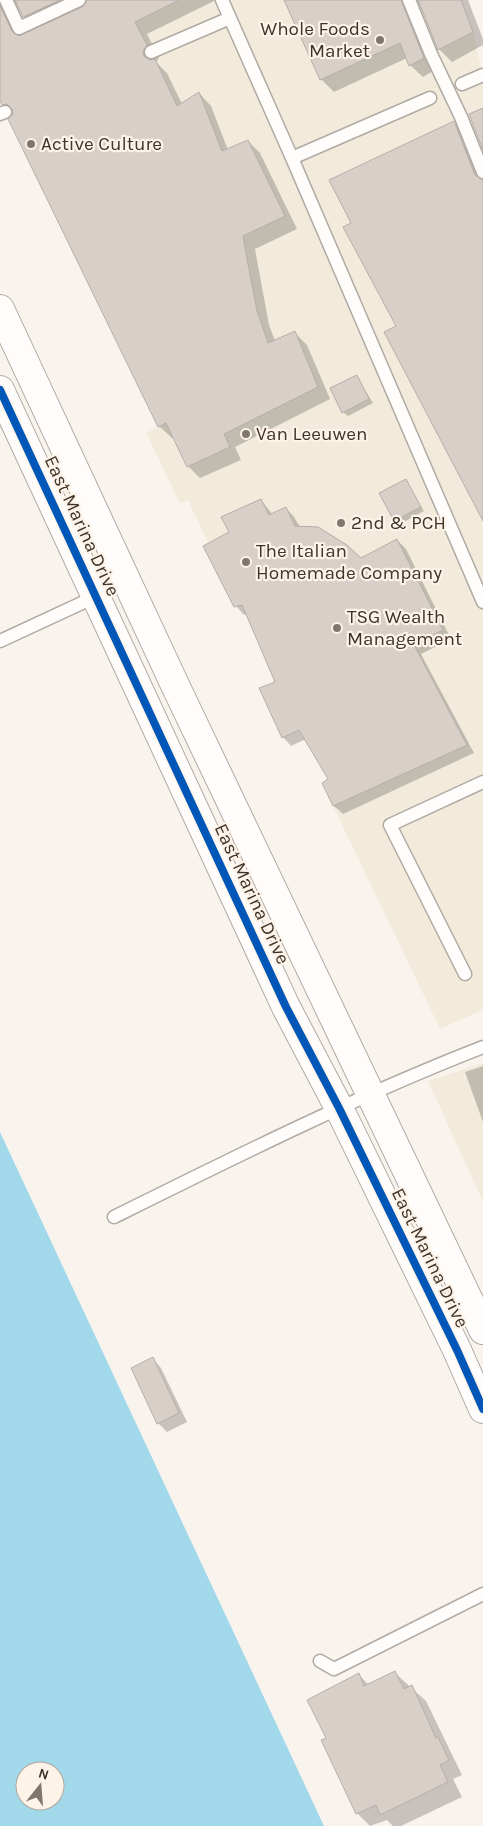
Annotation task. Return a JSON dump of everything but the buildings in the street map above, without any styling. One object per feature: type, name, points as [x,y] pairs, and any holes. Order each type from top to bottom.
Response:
[{"type":"main road","name":"East Marina Drive","points":[[0,309],[125,579],[483,1330]]},
{"type":"main road","name":"East Marina Drive","points":[[0,390],[286,1007],[339,1108],[457,1350],[483,1408]]},
{"type":"lane","points":[[6,0],[20,28],[80,0]]},
{"type":"lane","points":[[222,0],[483,602]]},
{"type":"lane","points":[[409,0],[483,172]]},
{"type":"lane","points":[[151,52],[230,18]]},
{"type":"lane","points":[[462,84],[483,75]]},
{"type":"lane","points":[[292,158],[430,98]]},
{"type":"lane","points":[[0,641],[97,596],[125,579]]},
{"type":"lane","points":[[465,974],[390,825],[483,782]]},
{"type":"lane","points":[[114,1217],[339,1108],[483,1047]]},
{"type":"lane","points":[[320,1661],[334,1669],[483,1594]]},
{"type":"shaded area","name":"2nd & PCH","points":[[0,0],[461,0],[473,31],[483,77],[483,1010],[440,1029],[322,783],[348,770],[299,730],[282,738],[259,688],[275,681],[242,605],[234,607],[203,546],[208,543],[188,500],[180,503],[146,433],[158,427],[0,101]]},
{"type":"shaded area","points":[[483,1063],[483,1202],[428,1081]]},
{"type":"water","points":[[0,1132],[324,1826],[0,1826]]},
{"type":"cycle path","points":[[0,390],[286,1007],[339,1108],[457,1350],[483,1409]]},
{"type":"place","name":"Whole Foods Market","points":[[380,40]]},
{"type":"place","name":"Active Culture","points":[[31,144]]},
{"type":"place","name":"Van Leeuwen","points":[[246,434]]},
{"type":"place","name":"2nd & PCH","points":[[341,523]]},
{"type":"place","name":"The Italian Homemade Company","points":[[246,562]]},
{"type":"place","name":"TSG Wealth Management","points":[[337,628]]}]
